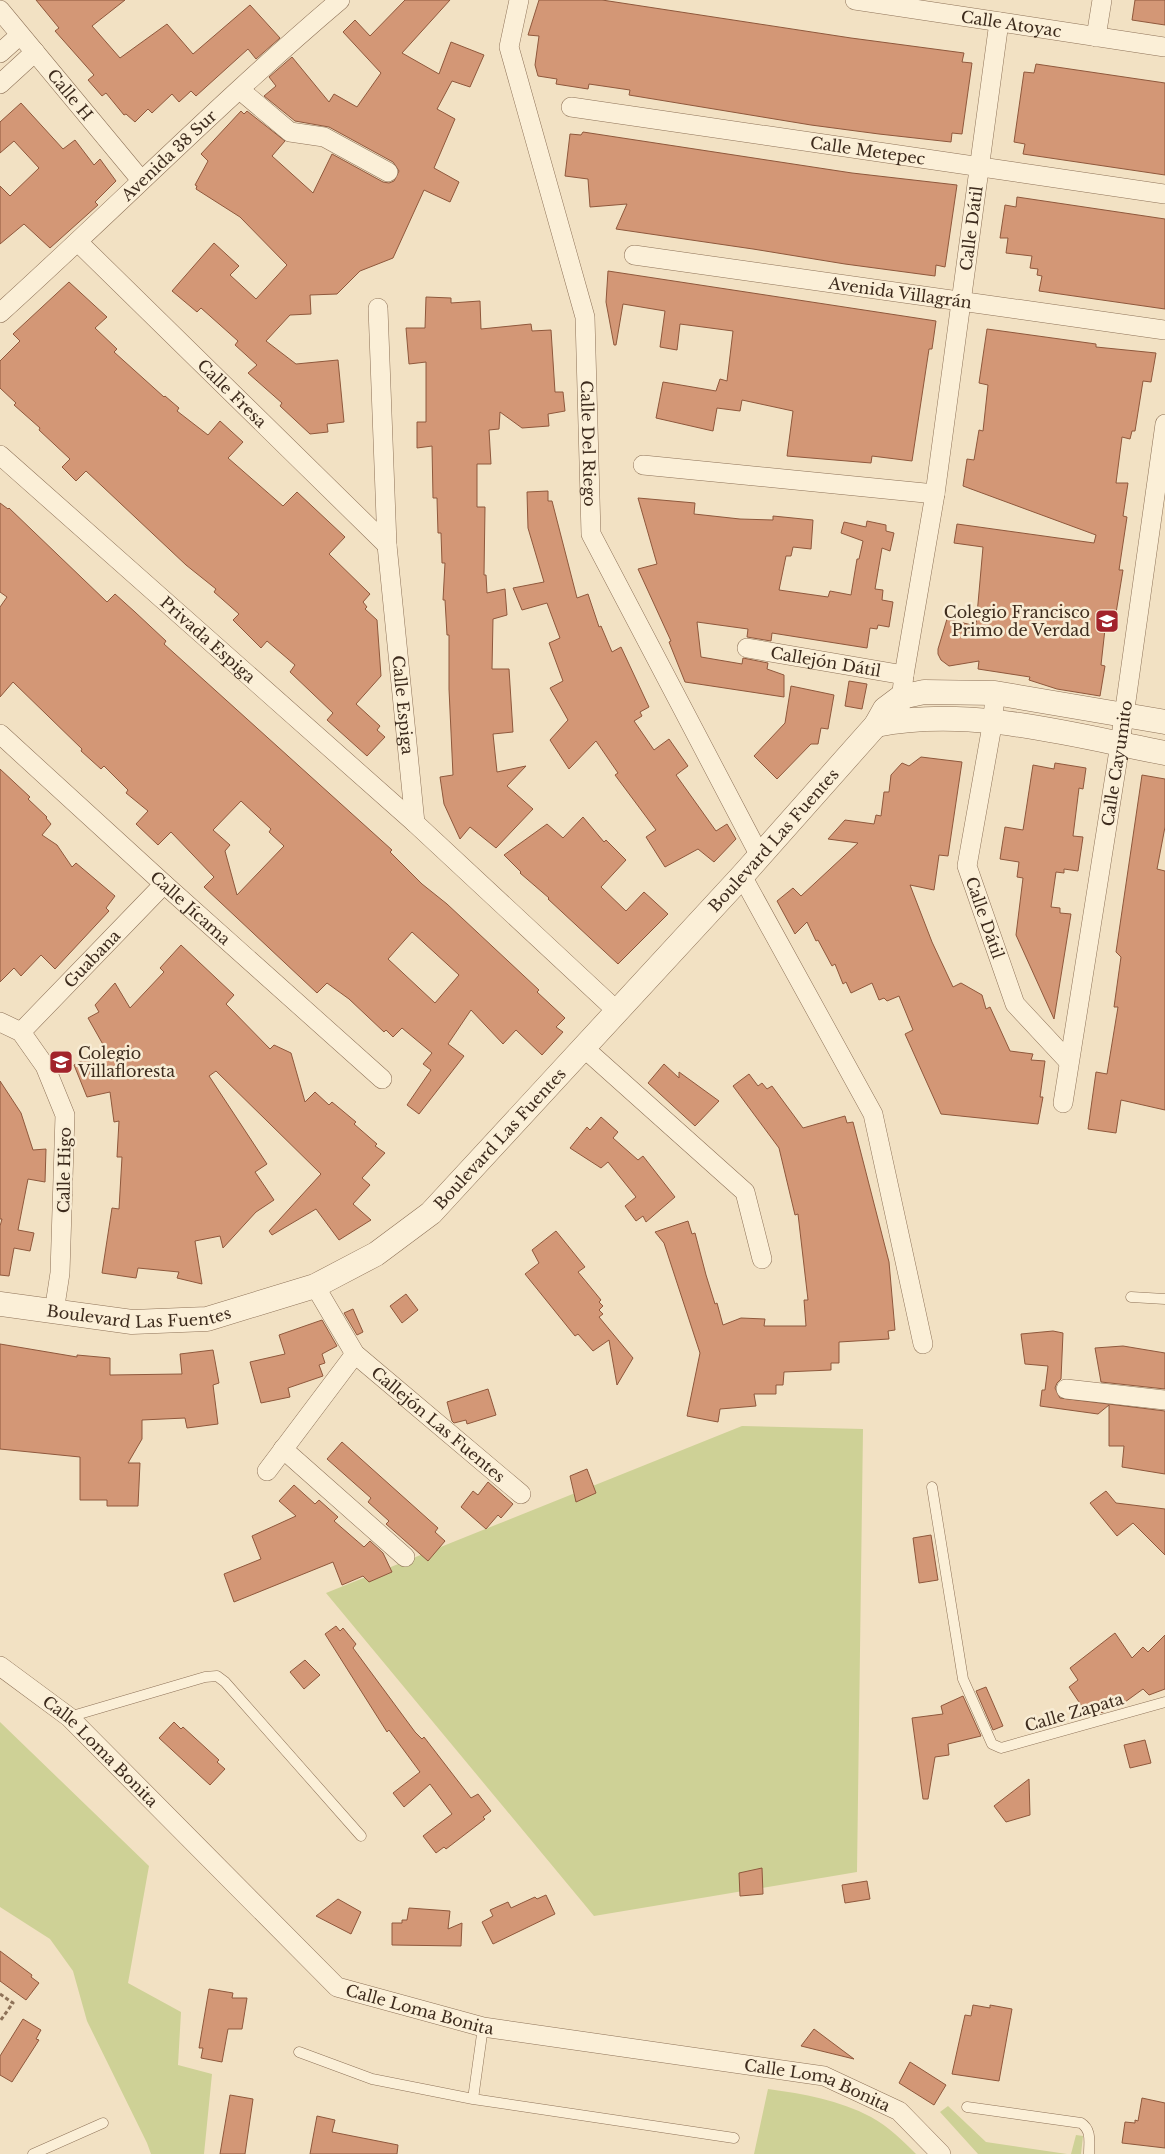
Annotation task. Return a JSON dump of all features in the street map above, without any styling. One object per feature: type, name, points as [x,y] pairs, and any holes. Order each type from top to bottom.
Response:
[{"type":"street","name":"Calle Del Riego","points":[[518,0],[510,47],[585,317],[591,534],[760,856]]},
{"type":"street","name":"Calle Atoyac","points":[[856,0],[1165,47]]},
{"type":"street","points":[[1096,37],[1102,0]]},
{"type":"street","name":"Avenida 38 Sur","points":[[0,313],[78,242],[141,180],[338,1]]},
{"type":"street","name":"Calle H","points":[[0,10],[141,180]]},
{"type":"street","name":"Calle Dátil","points":[[895,704],[935,494],[999,22]]},
{"type":"street","points":[[0,53],[20,35]]},
{"type":"street","points":[[0,84],[35,52]]},
{"type":"street","points":[[240,90],[290,132],[324,138],[388,172]]},
{"type":"street","name":"Calle Metepec","points":[[571,107],[1165,194]]},
{"type":"street","name":"Calle Fresa","points":[[78,242],[387,545]]},
{"type":"street","name":"Avenida Villagrán","points":[[634,256],[1165,330]]},
{"type":"street","name":"Calle Espiga","points":[[378,308],[387,545],[415,823]]},
{"type":"street","name":"Calle Cayumito","points":[[1063,1103],[1120,744],[1165,424]]},
{"type":"street","name":"Privada Espiga","points":[[0,455],[415,823]]},
{"type":"street","points":[[644,465],[935,494]]},
{"type":"street","name":"Callejón Dátil","points":[[747,648],[895,704]]},
{"type":"street","points":[[895,704],[924,692],[995,693],[1165,722]]},
{"type":"street","name":"Calle Dátil","points":[[995,693],[993,720],[967,866],[1015,1004],[1069,1062]]},
{"type":"street","name":"Boulevard Las Fuentes","points":[[0,1304],[132,1322],[207,1318],[315,1286],[376,1254],[431,1213],[742,876],[895,704]]},
{"type":"street","points":[[895,704],[920,718],[993,720],[1165,753]]},
{"type":"street","name":"Calle Jícama","points":[[0,734],[164,884],[382,1078]]},
{"type":"street","points":[[415,823],[618,1012]]},
{"type":"street","points":[[742,876],[873,1114],[923,1344]]},
{"type":"street","name":"Guabana","points":[[21,1032],[164,884]]},
{"type":"street","name":"Calle Higo","points":[[0,1022],[21,1032],[45,1066],[65,1115],[65,1169],[60,1273],[54,1312]]},
{"type":"street","points":[[584,1048],[745,1192],[762,1259]]},
{"type":"street","name":"Callejón Las Fuentes","points":[[315,1286],[355,1354],[521,1494]]},
{"type":"street","name":"Callejón Las Fuentes","points":[[267,1471],[355,1354]]},
{"type":"street","points":[[1066,1389],[1165,1400]]},
{"type":"street","points":[[283,1448],[405,1557]]},
{"type":"street","name":"Calle Loma Bonita","points":[[0,1666],[69,1716],[337,1987],[483,2027],[824,2076],[899,2111],[941,2154]]},
{"type":"lane","points":[[1131,1296],[1165,1299]]},
{"type":"lane","name":"Calle Zapata","points":[[932,1487],[963,1679],[992,1744],[1001,1748],[1165,1702]]},
{"type":"lane","points":[[69,1716],[205,1676],[216,1676],[225,1682],[361,1836]]},
{"type":"lane","points":[[473,2099],[483,2027]]},
{"type":"lane","points":[[299,2052],[372,2079],[473,2099],[734,2138]]},
{"type":"lane","points":[[967,2107],[1081,2123],[1089,2131],[1089,2154]]},
{"type":"lane","points":[[33,2154],[103,2122]]},
{"type":"path","points":[[0,1994],[13,2003],[0,2021]]},
{"type":"green space","points":[[742,1426],[863,1429],[857,1872],[594,1916],[326,1593]]},
{"type":"green space","points":[[0,1722],[149,1866],[128,1983],[181,2012],[178,2065],[212,2074],[204,2154],[151,2154],[87,2021],[73,1971],[50,1939],[0,1907]]},
{"type":"green space","points":[[768,2089],[821,2098],[859,2111],[883,2125],[916,2154],[754,2154]]},
{"type":"green space","points":[[948,2106],[986,2142],[1067,2154],[978,2154],[940,2112]]},
{"type":"green space","points":[[1076,2135],[1083,2136],[1081,2154],[1071,2154]]},
{"type":"building","points":[[36,0],[125,0],[92,26],[120,58],[167,24],[193,54],[250,5],[280,38],[256,59],[248,49],[196,96],[191,91],[179,102],[172,94],[152,113],[148,109],[135,122],[126,114],[124,115],[106,93],[102,96],[88,80],[94,75],[55,31],[59,28]]},
{"type":"building","points":[[405,0],[450,0],[402,53],[439,74],[451,42],[484,55],[470,87],[452,81],[437,109],[455,119],[434,168],[459,182],[450,202],[424,190],[393,258],[360,271],[337,294],[310,295],[311,314],[290,315],[266,341],[296,364],[338,360],[344,422],[327,424],[328,432],[310,434],[280,406],[282,403],[248,373],[257,365],[235,345],[238,341],[201,308],[197,312],[172,291],[214,243],[239,266],[230,275],[256,299],[287,265],[240,217],[196,189],[197,186],[195,185],[208,161],[201,154],[241,111],[244,114],[247,111],[285,141],[272,156],[313,193],[332,154],[383,182],[389,183],[394,181],[399,171],[393,162],[329,127],[295,121],[264,96],[276,86],[269,77],[292,57],[329,102],[334,94],[357,107],[381,73],[343,32],[355,20],[370,36]]},
{"type":"building","points":[[539,0],[602,0],[851,38],[964,53],[962,62],[972,63],[962,134],[952,133],[951,142],[879,134],[811,125],[629,95],[630,90],[589,84],[588,89],[556,84],[557,79],[538,76],[535,65],[539,36],[528,35]]},
{"type":"building","points":[[1135,0],[1165,0],[1165,25],[1132,20]]},
{"type":"building","points":[[1036,64],[1165,83],[1165,175],[1023,154],[1025,144],[1014,142],[1024,72],[1034,73]]},
{"type":"building","points":[[21,103],[63,149],[75,140],[94,165],[100,159],[116,181],[95,202],[98,205],[50,248],[24,224],[0,244],[0,186],[10,196],[39,168],[14,141],[0,153],[0,122]]},
{"type":"building","points":[[583,132],[852,173],[957,185],[945,267],[936,265],[935,276],[616,229],[627,204],[590,207],[588,179],[565,176],[570,134],[581,135]]},
{"type":"building","points":[[1017,197],[1165,219],[1165,309],[1039,291],[1042,276],[1037,275],[1038,269],[1030,268],[1032,256],[1006,253],[1008,238],[1000,238],[1005,205],[1016,207]]},
{"type":"building","points":[[608,271],[936,321],[932,349],[929,349],[912,461],[872,456],[871,463],[787,456],[793,411],[742,400],[740,411],[717,408],[713,431],[656,418],[663,382],[716,391],[720,379],[727,381],[733,331],[680,324],[677,350],[660,347],[665,311],[623,304],[616,345],[614,345],[606,302]]},
{"type":"building","points":[[69,282],[107,317],[95,328],[117,349],[114,352],[179,408],[177,411],[208,435],[220,421],[243,442],[228,458],[283,506],[297,492],[345,537],[329,554],[370,594],[363,602],[367,607],[365,609],[377,620],[381,676],[356,704],[380,726],[377,730],[385,737],[367,756],[327,720],[333,713],[290,672],[295,665],[267,641],[261,648],[233,620],[239,614],[214,592],[216,589],[186,565],[86,471],[76,481],[62,467],[70,459],[14,405],[16,403],[0,388],[0,361],[20,341],[13,334]]},
{"type":"building","points":[[426,297],[451,298],[451,303],[480,301],[481,329],[531,324],[532,331],[551,330],[555,392],[563,392],[565,411],[548,414],[549,426],[522,428],[500,412],[499,429],[489,430],[491,464],[477,464],[477,507],[485,507],[484,575],[486,575],[487,593],[505,589],[507,615],[493,619],[492,669],[509,669],[513,732],[493,734],[497,772],[526,766],[507,786],[533,809],[496,848],[470,827],[460,839],[444,804],[440,777],[453,775],[449,689],[449,635],[447,635],[445,600],[443,600],[445,563],[442,563],[441,533],[438,533],[437,498],[433,498],[432,446],[417,448],[417,422],[426,422],[426,362],[409,364],[406,328],[425,328]]},
{"type":"building","points":[[987,329],[1096,344],[1096,347],[1156,353],[1151,382],[1143,381],[1135,431],[1132,431],[1130,439],[1122,437],[1116,483],[1128,483],[1123,516],[1127,517],[1119,570],[1123,570],[1116,613],[1107,611],[1101,665],[1105,666],[1100,696],[1057,689],[1029,680],[1030,677],[978,669],[979,661],[949,666],[941,660],[938,654],[947,619],[976,626],[983,547],[954,543],[957,524],[1094,543],[1096,535],[963,486],[967,459],[974,460],[979,430],[983,431],[988,385],[979,383]]},
{"type":"building","points":[[548,491],[548,501],[552,501],[577,598],[588,594],[599,627],[601,626],[612,652],[621,647],[649,707],[640,712],[642,716],[634,721],[654,750],[669,739],[688,766],[676,775],[716,831],[727,824],[736,839],[714,862],[698,849],[665,867],[646,837],[656,830],[615,775],[618,773],[596,741],[569,769],[550,740],[568,720],[550,688],[563,681],[549,643],[560,638],[547,603],[522,610],[513,588],[544,582],[528,528],[527,492]]},
{"type":"building","points":[[638,498],[695,503],[694,514],[740,519],[773,520],[773,516],[813,520],[811,549],[793,547],[791,556],[786,556],[779,590],[828,597],[830,591],[851,595],[857,559],[859,559],[863,541],[841,533],[844,522],[866,527],[867,521],[886,525],[886,531],[894,533],[890,551],[882,548],[875,589],[883,590],[882,600],[893,602],[889,627],[878,625],[877,629],[870,628],[867,648],[772,633],[771,641],[747,637],[748,629],[697,622],[701,657],[742,664],[743,658],[768,663],[767,669],[784,675],[784,697],[685,682],[669,642],[671,641],[638,569],[657,564]]},
{"type":"building","points":[[0,503],[9,508],[107,602],[115,594],[166,641],[164,644],[392,850],[390,852],[422,884],[447,904],[539,990],[537,992],[565,1018],[556,1027],[563,1032],[542,1055],[516,1030],[503,1044],[471,1010],[448,1044],[464,1056],[419,1114],[407,1105],[431,1070],[423,1064],[432,1053],[402,1028],[393,1037],[386,1030],[384,1032],[349,999],[327,983],[317,993],[204,887],[214,877],[171,832],[158,845],[136,824],[148,811],[126,793],[128,790],[104,766],[101,769],[81,751],[82,749],[13,682],[0,697],[0,607],[7,597],[0,592]],"holes":[[[241,801],[271,829],[269,832],[284,846],[237,895],[225,851],[230,845],[213,830]],[[412,932],[459,975],[435,1003],[388,959]]]},
{"type":"building","points":[[849,681],[867,684],[862,709],[845,706]]},
{"type":"building","points":[[791,686],[834,695],[828,729],[821,728],[818,744],[811,744],[777,779],[754,756],[785,723]]},
{"type":"building","points":[[921,757],[962,762],[948,856],[939,855],[934,890],[910,885],[932,942],[953,987],[961,983],[982,995],[986,1009],[990,1007],[1010,1051],[1033,1054],[1031,1060],[1045,1061],[1040,1097],[1043,1097],[1038,1124],[941,1114],[905,1034],[913,1030],[899,996],[887,1001],[884,998],[879,1000],[872,983],[851,993],[846,982],[843,984],[835,964],[832,966],[818,940],[816,941],[807,922],[795,934],[777,901],[793,888],[801,896],[858,843],[828,839],[845,820],[874,824],[876,815],[881,816],[884,792],[889,792],[891,775],[902,763],[909,766]]},
{"type":"building","points":[[1055,763],[1086,768],[1083,789],[1079,788],[1073,836],[1083,837],[1078,871],[1064,869],[1064,873],[1056,872],[1051,907],[1060,908],[1060,913],[1071,914],[1054,1019],[1016,935],[1023,878],[1017,877],[1019,862],[1000,859],[1005,827],[1023,830],[1033,765],[1054,769]]},
{"type":"building","points":[[0,769],[30,797],[28,799],[47,817],[51,824],[42,835],[57,845],[72,867],[76,863],[115,896],[106,908],[109,911],[55,969],[41,955],[21,976],[14,968],[0,982]]},
{"type":"building","points":[[1142,775],[1165,779],[1165,827],[1157,869],[1165,871],[1165,1110],[1121,1100],[1116,1133],[1088,1129],[1096,1072],[1107,1074],[1118,1007],[1114,1007],[1121,957],[1116,952]]},
{"type":"building","points":[[583,817],[604,842],[606,840],[626,860],[601,887],[626,911],[644,892],[668,914],[618,964],[520,873],[504,855],[547,824],[563,838]]},
{"type":"building","points":[[181,945],[234,995],[226,1004],[270,1049],[274,1045],[291,1053],[305,1102],[315,1092],[329,1105],[332,1102],[356,1122],[354,1124],[377,1144],[375,1146],[385,1153],[362,1178],[370,1185],[353,1204],[371,1220],[339,1240],[316,1209],[272,1235],[269,1231],[321,1174],[216,1071],[209,1076],[267,1164],[255,1172],[274,1200],[256,1212],[223,1248],[220,1236],[195,1241],[202,1284],[177,1278],[179,1272],[138,1268],[136,1278],[102,1273],[112,1208],[119,1209],[122,1157],[117,1157],[119,1121],[114,1122],[110,1092],[87,1097],[74,1065],[105,1048],[88,1018],[99,1012],[95,1005],[115,983],[130,1008],[164,972],[160,968]]},
{"type":"building","points":[[664,1064],[679,1078],[679,1072],[719,1101],[695,1126],[648,1083]]},
{"type":"building","points":[[749,1074],[758,1086],[762,1083],[767,1089],[772,1086],[803,1128],[845,1116],[847,1123],[853,1122],[889,1262],[895,1330],[888,1331],[889,1339],[839,1342],[839,1363],[831,1363],[831,1370],[784,1372],[783,1385],[776,1385],[776,1394],[754,1394],[756,1406],[720,1409],[718,1422],[687,1416],[700,1353],[664,1243],[655,1232],[688,1221],[692,1234],[695,1233],[706,1275],[723,1325],[741,1318],[765,1319],[764,1326],[806,1326],[804,1300],[808,1300],[798,1214],[795,1215],[779,1148],[733,1086]]},
{"type":"building","points":[[0,1081],[21,1113],[33,1150],[46,1149],[45,1182],[28,1179],[18,1230],[34,1233],[30,1251],[14,1248],[9,1276],[0,1275],[0,1226],[2,1219],[0,1219]]},
{"type":"building","points":[[601,1117],[618,1132],[613,1138],[638,1160],[643,1156],[675,1197],[646,1222],[643,1216],[636,1221],[625,1206],[636,1197],[608,1162],[601,1168],[570,1148],[587,1127],[590,1130]]},
{"type":"building","points":[[556,1231],[585,1267],[578,1272],[601,1300],[599,1302],[603,1306],[599,1310],[603,1314],[599,1317],[633,1358],[617,1385],[609,1340],[593,1351],[578,1334],[575,1336],[525,1274],[539,1263],[532,1250]]},
{"type":"building","points":[[406,1294],[418,1310],[402,1323],[390,1306]]},
{"type":"building","points":[[353,1309],[363,1332],[357,1335],[344,1313]]},
{"type":"building","points":[[322,1320],[337,1346],[322,1354],[325,1363],[319,1365],[323,1376],[288,1388],[290,1397],[261,1403],[250,1362],[285,1354],[279,1335]]},
{"type":"building","points":[[1053,1331],[1063,1333],[1061,1379],[1055,1388],[1060,1398],[1165,1411],[1165,1474],[1122,1467],[1124,1446],[1109,1446],[1109,1405],[1098,1414],[1040,1406],[1042,1390],[1045,1390],[1048,1366],[1025,1364],[1021,1334]]},
{"type":"building","points":[[0,1344],[77,1357],[77,1355],[110,1358],[110,1375],[182,1374],[180,1354],[213,1350],[219,1383],[213,1385],[218,1424],[187,1428],[185,1418],[142,1420],[142,1439],[128,1463],[140,1463],[138,1506],[107,1506],[107,1500],[80,1500],[80,1457],[0,1449]]},
{"type":"building","points":[[1123,1346],[1165,1353],[1165,1389],[1101,1382],[1095,1348]]},
{"type":"building","points":[[488,1389],[496,1415],[467,1424],[466,1420],[454,1423],[452,1421],[447,1402]]},
{"type":"building","points":[[342,1442],[438,1528],[435,1532],[445,1541],[428,1561],[386,1524],[389,1521],[368,1502],[371,1498],[327,1459]]},
{"type":"building","points":[[587,1469],[596,1493],[576,1502],[570,1476]]},
{"type":"building","points":[[488,1482],[513,1504],[501,1518],[498,1515],[486,1529],[461,1507],[473,1491],[478,1495]]},
{"type":"building","points":[[294,1485],[315,1504],[319,1500],[338,1517],[334,1521],[364,1547],[370,1541],[383,1553],[392,1572],[369,1582],[363,1576],[342,1585],[333,1562],[234,1602],[224,1574],[261,1559],[252,1536],[296,1516],[279,1501]]},
{"type":"building","points":[[1106,1491],[1116,1503],[1165,1509],[1165,1555],[1133,1523],[1117,1536],[1090,1503]]},
{"type":"building","points":[[931,1535],[938,1580],[919,1583],[913,1538]]},
{"type":"building","points":[[336,1626],[340,1631],[343,1628],[356,1644],[353,1648],[415,1732],[422,1739],[424,1737],[471,1798],[478,1794],[491,1811],[483,1817],[485,1819],[446,1849],[444,1847],[436,1853],[423,1836],[452,1814],[430,1784],[404,1807],[393,1793],[420,1772],[389,1730],[387,1732],[325,1634]]},
{"type":"building","points":[[1115,1633],[1132,1658],[1143,1647],[1148,1652],[1165,1635],[1165,1689],[1149,1695],[1143,1689],[1125,1702],[1122,1698],[1102,1713],[1095,1703],[1085,1711],[1069,1687],[1078,1680],[1070,1668]]},
{"type":"building","points":[[305,1660],[320,1675],[304,1689],[290,1672]]},
{"type":"building","points":[[986,1687],[1003,1726],[993,1730],[976,1691]]},
{"type":"building","points":[[963,1696],[981,1736],[948,1744],[949,1755],[935,1757],[928,1799],[923,1799],[912,1718],[943,1714],[941,1706]]},
{"type":"building","points":[[174,1722],[181,1729],[183,1727],[219,1760],[217,1762],[225,1769],[210,1785],[159,1738]]},
{"type":"building","points":[[1145,1740],[1151,1763],[1130,1768],[1124,1745]]},
{"type":"building","points":[[1029,1779],[1030,1815],[1006,1822],[994,1806]]},
{"type":"building","points":[[762,1868],[763,1894],[740,1896],[739,1873]]},
{"type":"building","points":[[867,1881],[870,1899],[845,1903],[842,1885]]},
{"type":"building","points":[[546,1895],[555,1914],[493,1944],[482,1922],[493,1916],[490,1910],[508,1902],[511,1908],[535,1897],[537,1899]]},
{"type":"building","points":[[338,1899],[361,1912],[351,1934],[316,1916]]},
{"type":"building","points":[[409,1908],[450,1911],[448,1929],[462,1923],[461,1946],[392,1945],[392,1923],[402,1923],[402,1920],[407,1920]]},
{"type":"building","points":[[0,1951],[32,1975],[31,1977],[39,1983],[26,2000],[0,1981]]},
{"type":"building","points":[[209,1989],[233,1993],[232,1998],[247,1998],[242,2029],[228,2029],[222,2062],[201,2058],[203,2048],[199,2048]]},
{"type":"building","points":[[973,2005],[990,2008],[990,2005],[1012,2009],[999,2081],[952,2074],[965,2015],[971,2016]]},
{"type":"building","points":[[23,2019],[41,2030],[36,2039],[39,2040],[12,2082],[0,2075],[0,2056]]},
{"type":"building","points":[[814,2029],[854,2059],[801,2046]]},
{"type":"building","points":[[910,2062],[946,2085],[934,2105],[899,2083]]},
{"type":"building","points":[[230,2095],[253,2099],[245,2154],[220,2154]]},
{"type":"building","points":[[1142,2098],[1165,2103],[1165,2148],[1122,2143],[1125,2122],[1135,2123],[1135,2120],[1138,2121]]},
{"type":"building","points":[[317,2116],[335,2120],[332,2132],[398,2145],[397,2154],[310,2154]]},
{"type":"place","name":"Colegio Francisco Primo de Verdad","points":[[1107,621]]},
{"type":"place","name":"Colegio Villafloresta","points":[[61,1062]]}]
